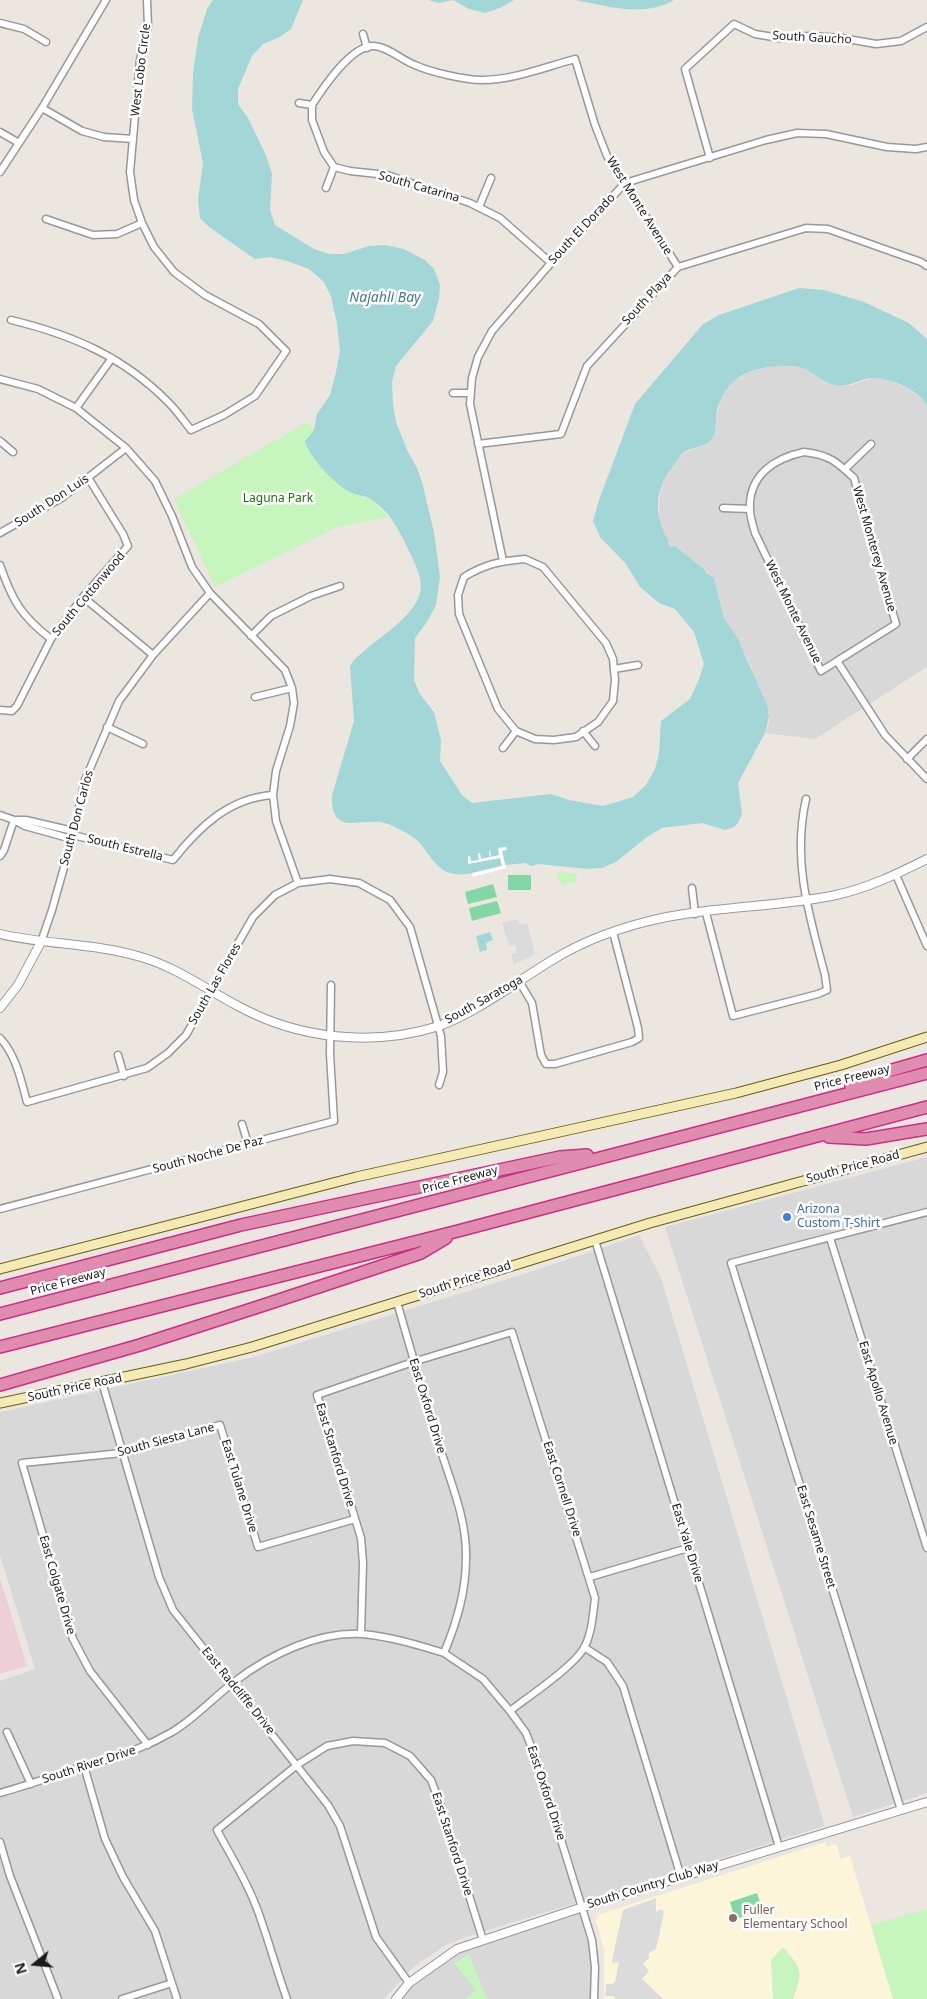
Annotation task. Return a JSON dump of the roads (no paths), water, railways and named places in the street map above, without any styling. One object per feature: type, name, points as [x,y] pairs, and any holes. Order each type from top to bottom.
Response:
[{"type":"highway","points":[[807,1104],[892,1070],[927,1060]]},
{"type":"highway","name":"Price Freeway","points":[[0,1314],[927,1073]]},
{"type":"highway","points":[[0,1347],[458,1231],[927,1107]]},
{"type":"highway","points":[[820,1136],[866,1139],[927,1129]]},
{"type":"highway","points":[[0,1288],[281,1216],[560,1157],[614,1154]]},
{"type":"highway","points":[[0,1385],[172,1335],[420,1253],[458,1231]]},
{"type":"main road","points":[[0,1269],[372,1173],[736,1093],[841,1065],[927,1037]]},
{"type":"main road","name":"South Price Road","points":[[0,1403],[186,1364],[252,1348],[595,1240],[724,1202],[927,1148]]},
{"type":"street","points":[[0,172],[42,108],[106,0]]},
{"type":"street","name":"West Lobo Circle","points":[[112,358],[145,381],[170,404],[191,430],[224,415],[256,396],[286,351],[259,324],[205,294],[174,272],[154,247],[142,223],[134,200],[130,172],[140,60],[148,26],[147,1]]},
{"type":"street","points":[[0,23],[24,29],[46,42]]},
{"type":"street","name":"South Gaucho","points":[[710,158],[685,69],[734,24],[755,34],[779,38],[810,36],[842,38],[876,44],[901,41],[927,27]]},
{"type":"street","points":[[326,188],[334,167],[324,152],[312,120],[312,104],[327,80],[358,51],[367,48],[363,34]]},
{"type":"street","name":"West Monte Avenue","points":[[367,48],[373,46],[388,51],[414,65],[433,71],[481,80],[511,77],[574,59],[607,156],[678,267]]},
{"type":"street","points":[[299,102],[312,104]]},
{"type":"street","points":[[42,108],[82,131],[104,137],[133,139]]},
{"type":"street","points":[[0,132],[18,143]]},
{"type":"street","name":"South El Dorado","points":[[503,561],[470,404],[472,378],[478,356],[492,331],[551,263],[625,183],[766,140],[797,133],[826,134],[887,147],[916,149],[927,147]]},
{"type":"street","name":"South Catarina","points":[[334,167],[350,171],[387,175],[479,207],[500,218],[551,263]]},
{"type":"street","points":[[479,207],[491,178]]},
{"type":"street","points":[[46,219],[94,235],[118,234],[142,223]]},
{"type":"street","name":"South Playa","points":[[478,444],[561,434],[587,366],[678,267],[806,228],[828,229],[921,262],[927,266]]},
{"type":"street","points":[[11,320],[71,337],[112,358],[76,408]]},
{"type":"street","points":[[0,379],[38,390],[76,408],[126,448],[154,481],[172,516],[192,567],[210,593],[285,670],[292,688],[294,703],[290,726],[276,771],[273,795],[276,822],[298,883],[330,879],[359,883],[390,900],[410,927],[438,1026],[443,1059],[440,1085]]},
{"type":"street","points":[[453,393],[471,393]]},
{"type":"street","points":[[0,441],[13,452]]},
{"type":"street","points":[[844,469],[870,444]]},
{"type":"street","name":"South Don Luis","points":[[0,533],[39,512],[88,478],[126,448]]},
{"type":"street","name":"West Monterey Avenue","points":[[787,456],[804,452],[822,454],[854,478],[896,624],[837,661]]},
{"type":"street","name":"West Monte Avenue","points":[[787,456],[771,465],[758,477],[750,509],[755,533],[822,670],[837,661],[885,735],[927,779]]},
{"type":"street","name":"South Cottonwood","points":[[0,710],[12,711],[17,706],[51,639],[83,597],[128,546],[123,534],[88,478]]},
{"type":"street","points":[[723,508],[750,509]]},
{"type":"street","points":[[526,559],[543,567],[606,643],[613,659],[614,700],[598,722],[576,736],[554,740],[535,739],[516,731],[498,709],[459,614],[458,595],[464,577],[480,567],[503,561],[526,559]]},
{"type":"street","points":[[0,564],[7,586],[20,610],[34,626],[51,639]]},
{"type":"street","points":[[251,636],[271,616],[311,596],[340,586]]},
{"type":"street","name":"South Don Carlos","points":[[0,1008],[18,985],[41,942],[52,910],[85,780],[119,701],[153,655],[210,593]]},
{"type":"street","points":[[83,597],[153,655]]},
{"type":"street","points":[[614,669],[638,665]]},
{"type":"street","points":[[255,697],[292,688]]},
{"type":"street","points":[[107,727],[143,744]]},
{"type":"street","points":[[503,748],[516,731]]},
{"type":"street","points":[[583,731],[595,746]]},
{"type":"street","points":[[907,758],[927,739]]},
{"type":"street","name":"South Estrella","points":[[72,835],[173,860],[190,839],[217,814],[245,799],[273,795]]},
{"type":"street","points":[[706,913],[732,1016],[827,990],[802,884],[800,824],[806,799]]},
{"type":"street","points":[[0,815],[24,826],[72,835]]},
{"type":"street","points":[[0,856],[4,850],[14,820]]},
{"type":"street","name":"South Saratoga","points":[[0,934],[41,942],[107,949],[142,957],[212,990],[238,1006],[281,1025],[331,1037],[362,1038],[395,1035],[438,1026],[464,1014],[556,958],[586,942],[613,932],[647,922],[806,900],[858,890],[896,875],[927,859]]},
{"type":"street","points":[[896,875],[927,946]]},
{"type":"street","name":"South Las Flores","points":[[0,1038],[6,1044],[16,1064],[27,1102],[147,1068],[168,1053],[186,1034],[253,917],[275,895],[298,883]]},
{"type":"street","points":[[692,888],[695,914]]},
{"type":"street","points":[[519,981],[532,1003],[541,1055],[546,1064],[555,1064],[624,1045],[639,1038],[613,932]]},
{"type":"street","points":[[331,985],[331,1037]]},
{"type":"street","name":"South Noche De Paz","points":[[0,1209],[334,1121],[331,1037]]},
{"type":"street","points":[[118,1055],[124,1076]]},
{"type":"street","points":[[242,1124],[248,1144]]},
{"type":"street","points":[[830,1238],[927,1212]]},
{"type":"street","name":"East Sesame Street","points":[[830,1238],[731,1263],[902,1810]]},
{"type":"street","name":"East Apollo Avenue","points":[[830,1238],[927,1548]]},
{"type":"street","name":"East Yale Drive","points":[[595,1240],[779,1847]]},
{"type":"street","name":"East Oxford Drive","points":[[397,1302],[413,1362],[463,1521],[466,1556],[465,1587],[458,1620],[444,1653],[483,1679],[510,1711],[526,1734],[538,1762],[592,1940],[595,1967],[594,1999]]},
{"type":"street","name":"East Cornell Drive","points":[[413,1362],[512,1332],[590,1577],[595,1598],[591,1628],[584,1648],[572,1662],[510,1711]]},
{"type":"street","name":"East Stanford Drive","points":[[361,1634],[363,1563],[361,1538],[317,1395],[413,1362]]},
{"type":"street","name":"East Radcliffe Drive","points":[[102,1382],[160,1577],[174,1610],[328,1805],[340,1826],[376,1937],[409,1983]]},
{"type":"street","name":"South Siesta Lane","points":[[22,1463],[122,1453],[220,1425]]},
{"type":"street","name":"East Tulane Drive","points":[[220,1425],[258,1547],[355,1519]]},
{"type":"street","name":"East Colgate Drive","points":[[22,1463],[73,1640],[90,1671],[148,1745]]},
{"type":"street","points":[[590,1577],[688,1548]]},
{"type":"street","name":"South River Drive","points":[[0,1793],[84,1766],[126,1755],[148,1745],[174,1731],[247,1672],[284,1650],[320,1638],[361,1634],[407,1641],[444,1653]]},
{"type":"street","points":[[584,1648],[607,1662],[623,1686],[681,1877]]},
{"type":"street","points":[[7,1732],[31,1784]]},
{"type":"street","name":"East Stanford Drive","points":[[297,1765],[326,1746],[352,1741],[385,1743],[410,1756],[430,1780],[441,1806],[483,1940]]},
{"type":"street","points":[[287,1999],[249,1890],[217,1830],[297,1765]]},
{"type":"street","points":[[84,1766],[105,1838],[123,1877],[155,1931],[177,1999]]},
{"type":"street","name":"South Country Club Way","points":[[396,1999],[409,1983],[457,1949],[583,1907],[927,1802]]},
{"type":"street","points":[[0,1842],[10,1876],[58,1999]]},
{"type":"street","points":[[122,1999],[172,1983]]},
{"type":"water","name":"Najahli Bay","points":[[213,0],[303,0],[291,29],[280,37],[263,44],[252,56],[238,89],[238,104],[248,118],[266,155],[272,174],[270,210],[275,225],[314,249],[329,254],[344,254],[369,246],[385,245],[404,249],[425,260],[434,269],[440,285],[439,299],[433,321],[396,366],[392,382],[393,404],[396,422],[422,482],[434,532],[440,577],[436,605],[427,622],[415,638],[414,680],[420,694],[434,712],[441,740],[440,761],[462,795],[472,803],[551,794],[569,800],[603,806],[633,797],[646,785],[655,769],[659,753],[661,721],[690,699],[704,664],[694,632],[675,609],[659,603],[640,587],[626,564],[600,537],[593,521],[635,404],[703,324],[719,315],[799,288],[824,290],[864,302],[909,323],[927,339],[927,406],[911,390],[895,382],[879,378],[840,386],[799,367],[777,366],[755,370],[742,375],[726,391],[719,405],[715,433],[711,440],[705,445],[683,453],[662,484],[659,493],[658,512],[668,543],[670,547],[675,546],[714,578],[724,618],[738,639],[767,705],[769,717],[765,733],[738,783],[742,814],[734,827],[725,830],[702,823],[662,828],[647,837],[616,862],[602,868],[587,869],[538,864],[532,866],[525,863],[457,874],[440,868],[418,841],[396,827],[379,822],[343,822],[337,817],[333,809],[332,795],[354,721],[350,667],[357,658],[411,610],[420,593],[420,579],[406,545],[389,516],[371,499],[350,492],[336,482],[322,469],[311,454],[305,441],[314,430],[317,414],[330,395],[340,351],[337,323],[331,297],[324,282],[309,269],[287,261],[270,257],[255,259],[209,227],[200,218],[198,199],[203,163],[192,109],[193,73],[198,38],[207,9]]},
{"type":"water","points":[[428,0],[453,0],[438,3]]},
{"type":"water","points":[[453,0],[514,0],[500,8],[485,13],[469,9]]},
{"type":"water","points":[[575,0],[674,0],[650,8],[625,9]]},
{"type":"water","points":[[490,932],[493,940],[486,943],[487,950],[480,952],[476,936]]},
{"type":"place","name":"Arizona Custom T-Shirt","points":[[787,1217]]},
{"type":"place","name":"Fuller Elementary School","points":[[733,1918]]},
{"type":"park label","name":"Laguna Park","points":[[278,499]]}]
